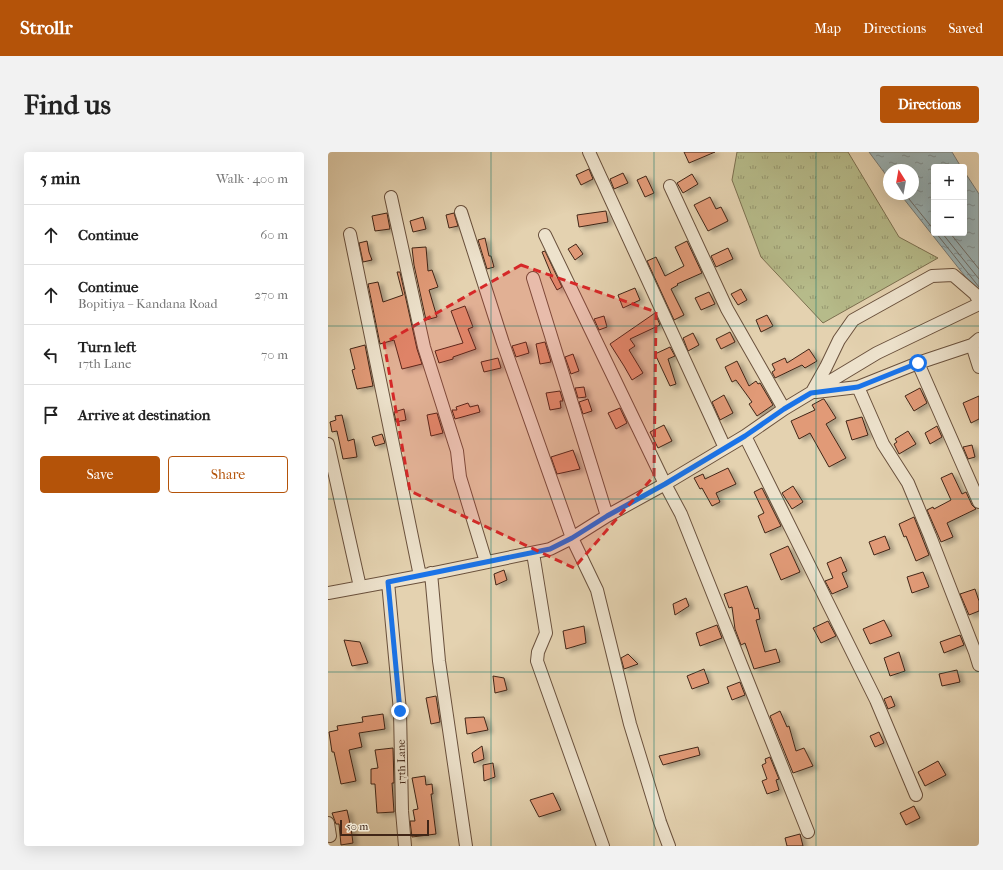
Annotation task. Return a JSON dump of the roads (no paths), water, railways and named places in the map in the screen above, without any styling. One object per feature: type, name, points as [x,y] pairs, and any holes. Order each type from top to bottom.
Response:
[{"type":"street","points":[[589,152],[725,448]]},
{"type":"street","points":[[670,186],[727,309],[784,409]]},
{"type":"street","points":[[391,197],[424,347],[457,451],[460,477],[486,562]]},
{"type":"street","points":[[461,212],[503,343],[572,538],[597,590],[630,724],[660,822],[669,846]]},
{"type":"street","points":[[350,234],[425,574],[466,846]]},
{"type":"street","points":[[545,235],[665,484],[681,514],[808,832]]},
{"type":"street","points":[[811,393],[839,340],[853,320],[932,276],[953,275],[975,294],[979,301]]},
{"type":"street","points":[[533,278],[607,516]]},
{"type":"street","points":[[328,593],[550,549],[572,538],[607,516],[665,484],[745,436],[784,409],[877,353],[979,304]]},
{"type":"street","points":[[811,393],[858,387],[976,342],[979,367]]},
{"type":"street","points":[[918,363],[979,502]]},
{"type":"street","points":[[858,387],[883,444],[908,483],[930,536],[979,665]]},
{"type":"street","points":[[745,436],[876,700],[916,795]]},
{"type":"street","points":[[328,444],[360,587]]},
{"type":"street","points":[[533,553],[546,633],[538,652],[537,661],[603,846]]},
{"type":"street","name":"17th Lane","points":[[388,582],[400,711],[402,812],[405,846]]},
{"type":"street","points":[[328,823],[330,836]]},
{"type":"water","points":[[869,152],[952,152],[959,164],[931,164],[931,233],[905,200],[919,200],[919,164],[883,164],[883,171]]},
{"type":"water","points":[[967,176],[979,194],[979,294],[933,236],[967,236]]}]
